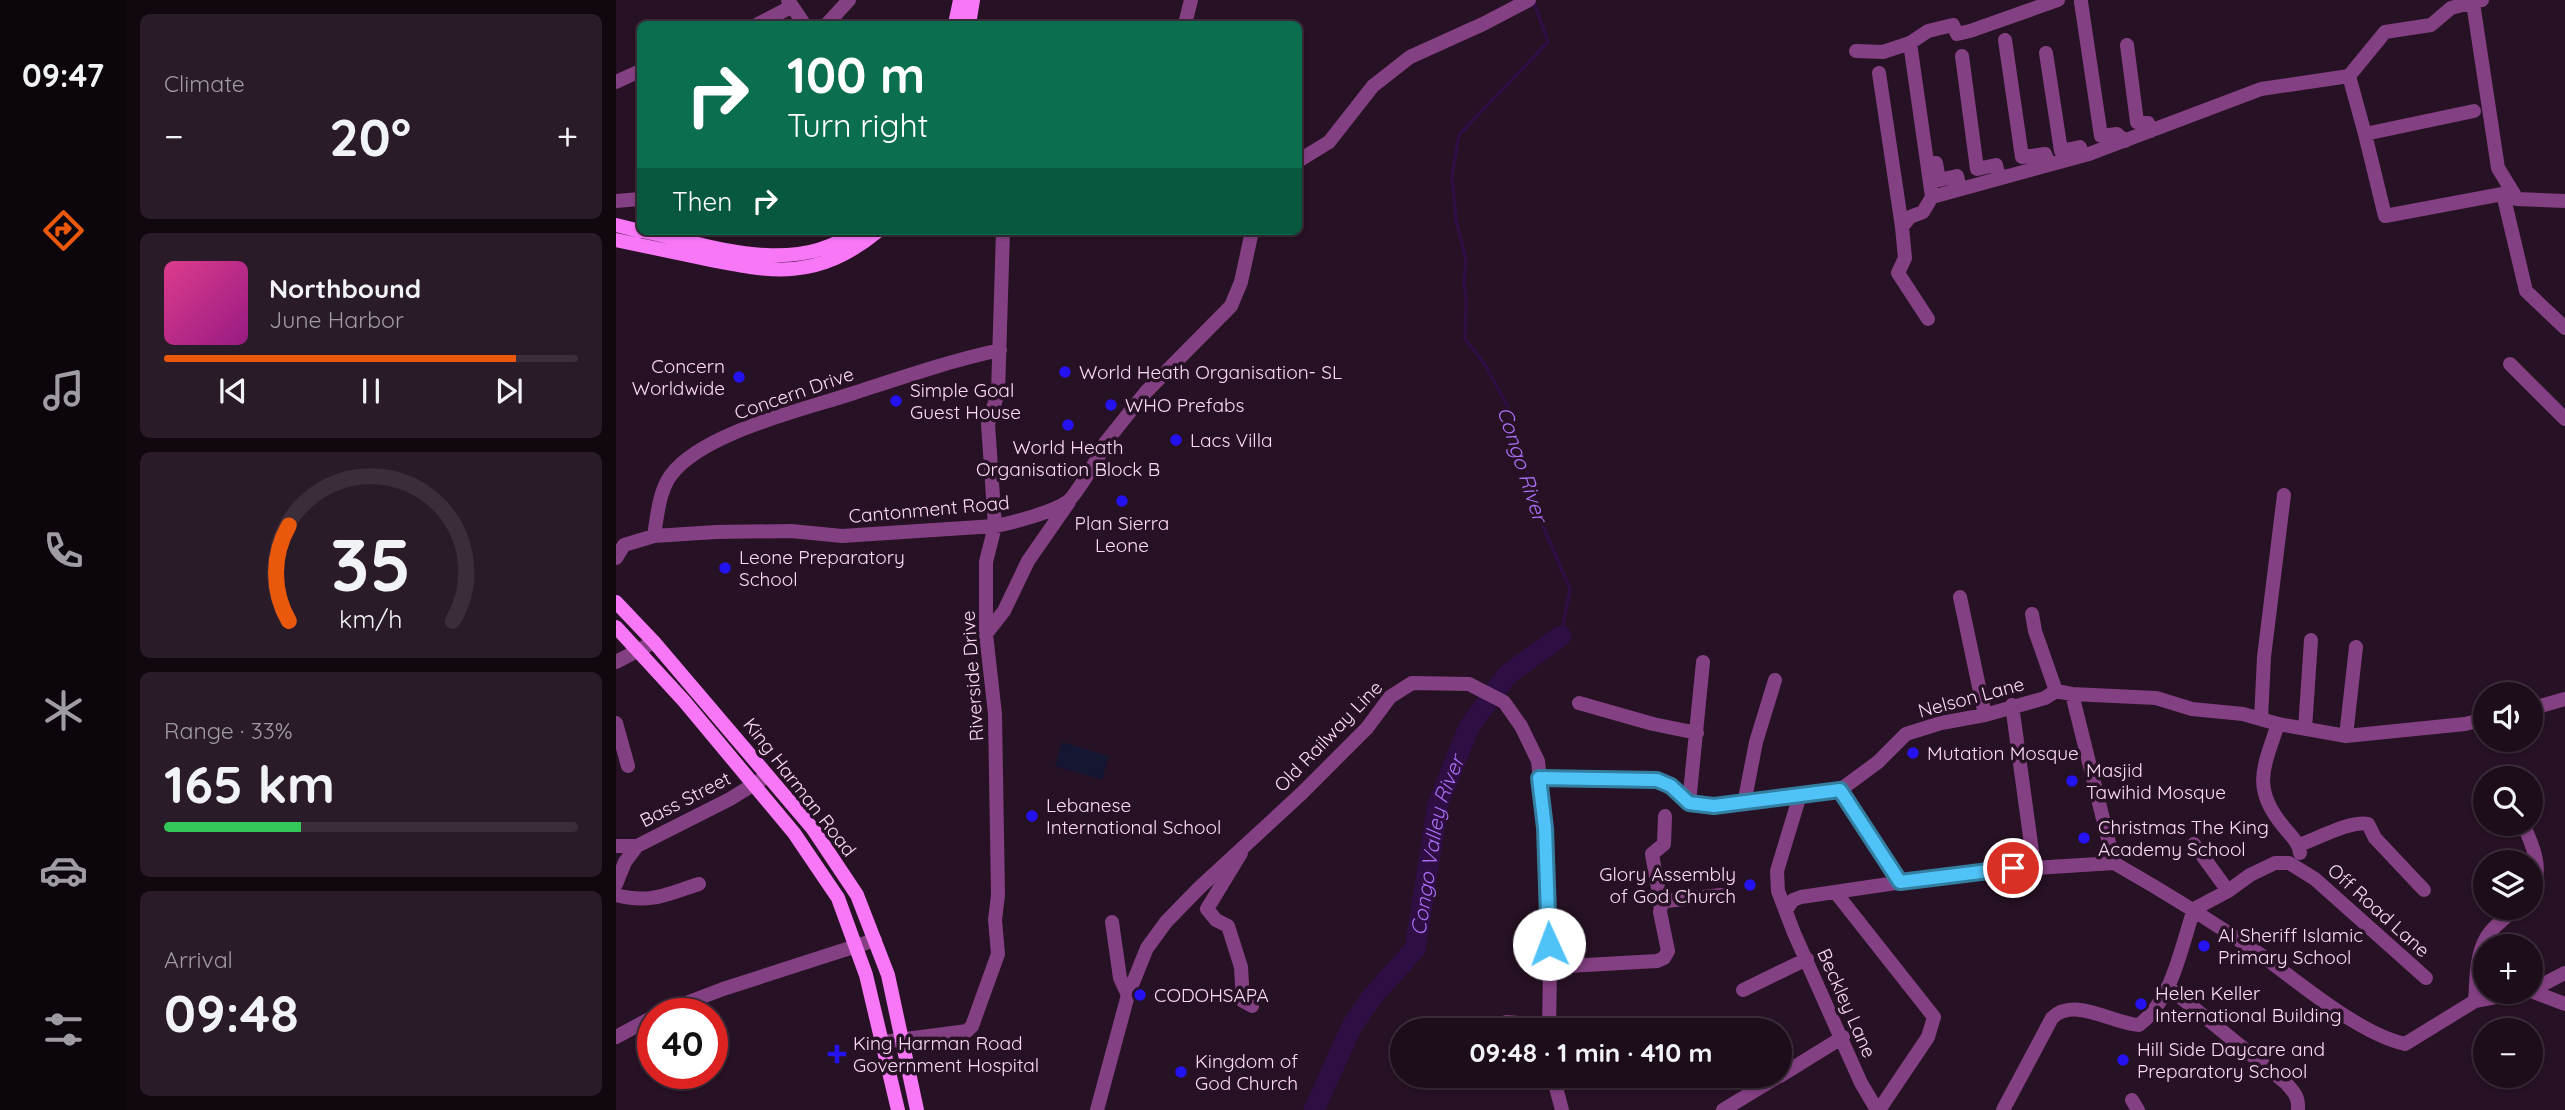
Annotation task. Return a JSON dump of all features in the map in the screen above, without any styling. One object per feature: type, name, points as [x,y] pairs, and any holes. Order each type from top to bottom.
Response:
[{"type":"main road","points":[[956,21],[960,0]]},
{"type":"main road","points":[[970,21],[973,0]]},
{"type":"main road","points":[[616,225],[637,230]]},
{"type":"main road","points":[[660,235],[762,256],[794,256],[826,249],[849,235]]},
{"type":"main road","points":[[616,240],[757,270],[794,270],[823,264],[858,248],[873,235]]},
{"type":"main road","name":"King Harman Road","points":[[616,602],[654,642],[813,829],[857,895],[887,975],[917,1110]]},
{"type":"main road","name":"King Harman Road","points":[[616,626],[794,833],[838,898],[858,947],[898,1110]]},
{"type":"street","points":[[830,21],[849,0]]},
{"type":"street","points":[[1185,21],[1191,0]]},
{"type":"street","points":[[1302,159],[1329,142],[1373,86],[1410,57],[1528,0]]},
{"type":"street","points":[[1856,51],[1884,52],[1910,43],[1928,31],[1953,24],[1957,34],[2058,0]]},
{"type":"street","points":[[1932,197],[2089,154],[2261,89],[2348,76],[2385,32],[2431,25],[2451,4],[2478,1],[2498,168],[2508,193],[2526,291],[2565,328]]},
{"type":"street","points":[[2081,2],[2101,136],[2117,134],[2125,141]]},
{"type":"street","points":[[763,21],[790,4],[802,21]]},
{"type":"street","points":[[2005,40],[2022,157],[2045,154],[2049,163]]},
{"type":"street","points":[[1902,227],[1910,217],[1923,212],[1932,197],[1910,43]]},
{"type":"street","points":[[2127,46],[2137,122],[2148,124],[2151,131]]},
{"type":"street","points":[[2046,53],[2061,151],[2086,146],[2089,154]]},
{"type":"street","points":[[1962,56],[1977,169],[1996,165],[1999,177]]},
{"type":"street","points":[[1922,65],[1939,180],[1957,176],[1960,188]]},
{"type":"street","points":[[616,82],[637,72]]},
{"type":"street","points":[[1879,73],[1905,258],[1898,273],[1928,319]]},
{"type":"street","points":[[2348,76],[2385,216],[2508,193],[2517,199],[2565,201]]},
{"type":"street","points":[[2365,134],[2474,110]]},
{"type":"street","points":[[616,201],[637,199]]},
{"type":"street","name":"Riverside Drive","points":[[883,1042],[967,1031],[972,1026],[998,954],[995,919],[998,895],[995,714],[986,634],[986,562],[995,526],[988,424],[998,393],[1003,235]]},
{"type":"street","points":[[986,634],[1004,611],[1028,561],[1102,452],[1105,443],[1145,393],[1231,306],[1241,282],[1251,235]]},
{"type":"street","name":"Concern Drive","points":[[654,536],[660,503],[670,475],[712,444],[758,424],[954,360],[1000,350]]},
{"type":"street","points":[[2510,364],[2565,419]]},
{"type":"street","points":[[2261,719],[2261,684],[2284,495]]},
{"type":"street","name":"Cantonment Road","points":[[616,558],[624,545],[654,536],[791,531],[842,536],[995,526],[1017,522],[1069,502]]},
{"type":"street","points":[[1960,597],[1985,715]]},
{"type":"street","points":[[2032,614],[2035,631],[2056,691],[2156,698],[2192,709],[2243,714],[2278,724],[2346,736],[2473,722]]},
{"type":"street","points":[[2305,729],[2311,640]]},
{"type":"street","points":[[616,662],[654,642]]},
{"type":"street","points":[[2346,736],[2356,647]]},
{"type":"street","points":[[1689,803],[1703,662]]},
{"type":"street","points":[[1744,804],[1756,742],[1775,680]]},
{"type":"street","name":"Old Railway Line","points":[[1097,1110],[1128,995],[1147,948],[1166,922],[1367,728],[1390,696],[1412,683],[1455,682],[1483,690],[1504,702],[1530,742],[1538,761],[1545,828],[1549,1018]]},
{"type":"street","name":"Nelson Lane","points":[[1840,790],[1878,762],[1906,734],[2045,698],[2056,691]]},
{"type":"street","points":[[2072,694],[2114,863]]},
{"type":"street","points":[[1579,703],[1653,724],[1697,733]]},
{"type":"street","points":[[2543,707],[2564,703]]},
{"type":"street","points":[[2012,705],[2034,866]]},
{"type":"street","points":[[616,723],[628,766]]},
{"type":"street","points":[[2278,724],[2262,772],[2262,787],[2280,822],[2299,845],[2301,869]]},
{"type":"street","name":"Bass Street","points":[[616,846],[637,846],[769,776]]},
{"type":"street","points":[[1539,778],[1657,780],[1671,786],[1689,803],[1714,806],[1840,790],[1900,882]]},
{"type":"street","name":"Beckley Lane","points":[[1800,795],[1777,870],[1778,891],[1861,1083],[1878,1110]]},
{"type":"street","points":[[1550,967],[1657,961],[1664,958],[1668,951],[1653,853],[1664,844],[1665,816]]},
{"type":"street","points":[[2299,845],[2364,822],[2368,824],[2375,838],[2424,890]]},
{"type":"street","points":[[2194,844],[2228,891]]},
{"type":"street","points":[[1244,845],[1207,909],[1216,920],[1228,926],[1241,967],[1243,1001],[1252,1006]]},
{"type":"street","points":[[616,884],[625,862],[637,846]]},
{"type":"street","points":[[1786,910],[1793,900],[1801,897],[1900,882],[2034,866],[2114,863],[2194,909],[2312,993],[2388,1040],[2405,1044],[2473,1002]]},
{"type":"street","name":"Off Road Lane","points":[[2194,909],[2228,891],[2250,875],[2276,863],[2289,863],[2315,878],[2426,978]]},
{"type":"street","points":[[616,895],[656,899],[699,884]]},
{"type":"street","points":[[1836,893],[1934,1017],[1928,1038],[1878,1110]]},
{"type":"street","points":[[1661,905],[1666,901],[1721,895]]},
{"type":"street","points":[[2003,1110],[2056,1013],[2077,1009],[2127,1025],[2139,1025],[2151,1016],[2168,987],[2194,909]]},
{"type":"street","points":[[2489,934],[2503,920]]},
{"type":"street","points":[[1112,922],[1120,978],[1128,995]]},
{"type":"street","points":[[699,998],[874,940]]},
{"type":"street","points":[[1742,990],[1807,960]]},
{"type":"street","points":[[2543,985],[2565,973]]},
{"type":"street","points":[[2168,987],[2286,1083],[2295,1092],[2298,1106],[2314,1110]]},
{"type":"street","points":[[2543,996],[2565,1004]]},
{"type":"street","points":[[616,1037],[637,1026]]},
{"type":"street","points":[[1792,1069],[1843,1037]]},
{"type":"street","points":[[1556,1088],[1562,1110]]},
{"type":"street","points":[[1723,1110],[1760,1088]]},
{"type":"shaded area","points":[[1062,742],[1109,756],[1102,780],[1055,766]]},
{"type":"waterway","name":"Congo River","points":[[1534,2],[1548,42],[1459,135],[1452,176],[1456,220],[1466,259],[1465,339],[1484,363],[1508,407],[1537,512],[1570,589],[1561,636]]},
{"type":"waterway","name":"Congo Valley River","points":[[1314,1110],[1352,1026],[1371,998],[1415,949],[1438,804],[1469,727],[1507,675],[1561,636]]},
{"type":"place","name":"World Heath Organisation- SL","points":[[1065,372]]},
{"type":"place","name":"Concern Worldwide","points":[[739,377]]},
{"type":"place","name":"Simple Goal Guest House","points":[[896,401]]},
{"type":"place","name":"WHO Prefabs","points":[[1111,405]]},
{"type":"place","name":"World Heath Organisation Block B","points":[[1068,425]]},
{"type":"place","name":"Lacs Villa","points":[[1176,440]]},
{"type":"place","name":"Plan Sierra Leone","points":[[1122,501]]},
{"type":"place","name":"Leone Preparatory School","points":[[725,568]]},
{"type":"place","name":"Mutation Mosque","points":[[1913,753]]},
{"type":"place","name":"Masjid Tawihid Mosque","points":[[2072,781]]},
{"type":"place","name":"Lebanese International School","points":[[1032,816]]},
{"type":"place","name":"Christmas The King Academy School","points":[[2084,838]]},
{"type":"place","name":"Glory Assembly of God Church","points":[[1750,885]]},
{"type":"place","name":"Al Sheriff Islamic Primary School","points":[[2204,946]]},
{"type":"place","name":"CODOHSAPA","points":[[1140,995]]},
{"type":"place","name":"Helen Keller International Building","points":[[2141,1004]]},
{"type":"place","name":"King Harman Road Government Hospital","points":[[837,1054]]},
{"type":"place","name":"Hill Side Daycare and Preparatory School","points":[[2123,1060]]},
{"type":"place","name":"Kingdom of God Church","points":[[1181,1072]]},
{"type":"route","points":[[1549,944],[1545,828],[1539,778],[1657,780],[1671,786],[1689,803],[1714,806],[1840,790],[1900,882],[2013,868]]}]
